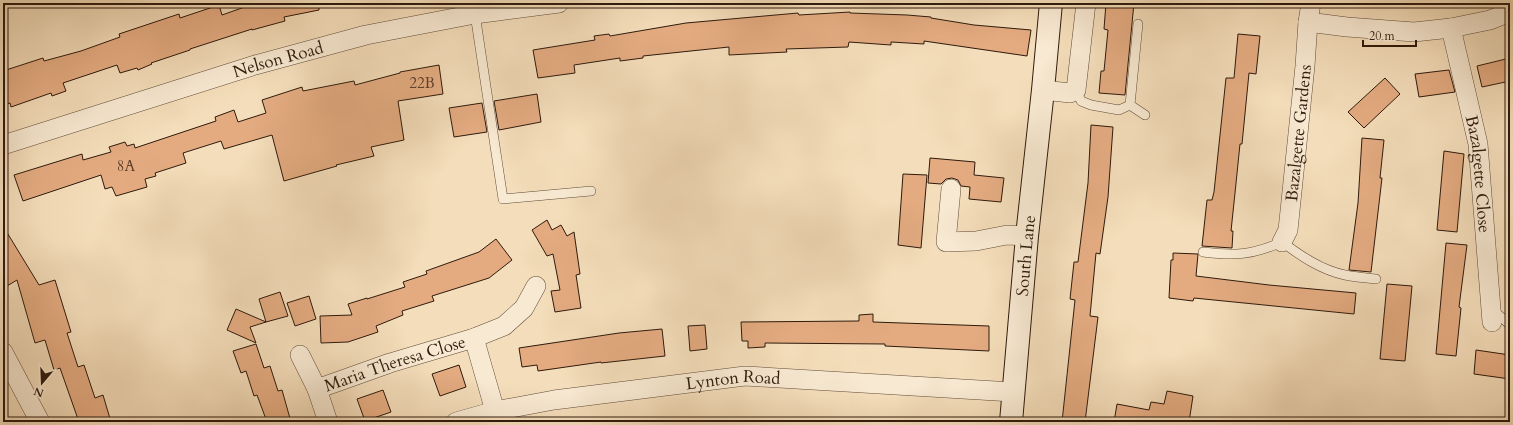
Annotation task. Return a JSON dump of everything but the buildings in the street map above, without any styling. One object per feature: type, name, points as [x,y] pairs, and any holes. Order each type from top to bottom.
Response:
[{"type":"street","name":"Nelson Road","points":[[3,145],[255,65],[366,35],[474,14],[559,3]]},
{"type":"street","name":"South Lane","points":[[1011,422],[1027,236],[1051,3]]},
{"type":"street","points":[[1043,90],[1070,93],[1076,90],[1086,3]]},
{"type":"street","name":"Bazalgette Gardens","points":[[1282,242],[1288,230],[1306,66],[1310,3]]},
{"type":"street","points":[[1308,22],[1347,27],[1414,32],[1451,28],[1490,20],[1510,12]]},
{"type":"street","name":"Bazalgette Close","points":[[1451,28],[1478,144],[1498,318]]},
{"type":"street","points":[[951,189],[946,242],[976,241],[1007,236],[1027,236]]},
{"type":"street","name":"Maria Theresa Close","points":[[317,389],[390,362],[474,338],[504,326],[524,308],[536,286]]},
{"type":"street","name":"Maria Theresa Close","points":[[474,338],[495,411]]},
{"type":"street","points":[[3,352],[40,422]]},
{"type":"street","name":"Maria Theresa Close","points":[[300,356],[317,389],[328,422]]},
{"type":"street","name":"Lynton Road","points":[[456,422],[495,411],[554,400],[745,376],[1014,392]]},
{"type":"lane","points":[[474,14],[503,199],[590,190]]},
{"type":"lane","points":[[1130,104],[1138,24]]},
{"type":"lane","points":[[1076,90],[1081,101],[1091,105],[1119,110],[1130,104]]},
{"type":"lane","points":[[1130,104],[1145,115]]},
{"type":"lane","points":[[1202,252],[1225,255],[1248,254],[1282,242],[1304,258],[1324,268],[1344,275],[1376,279]]}]
